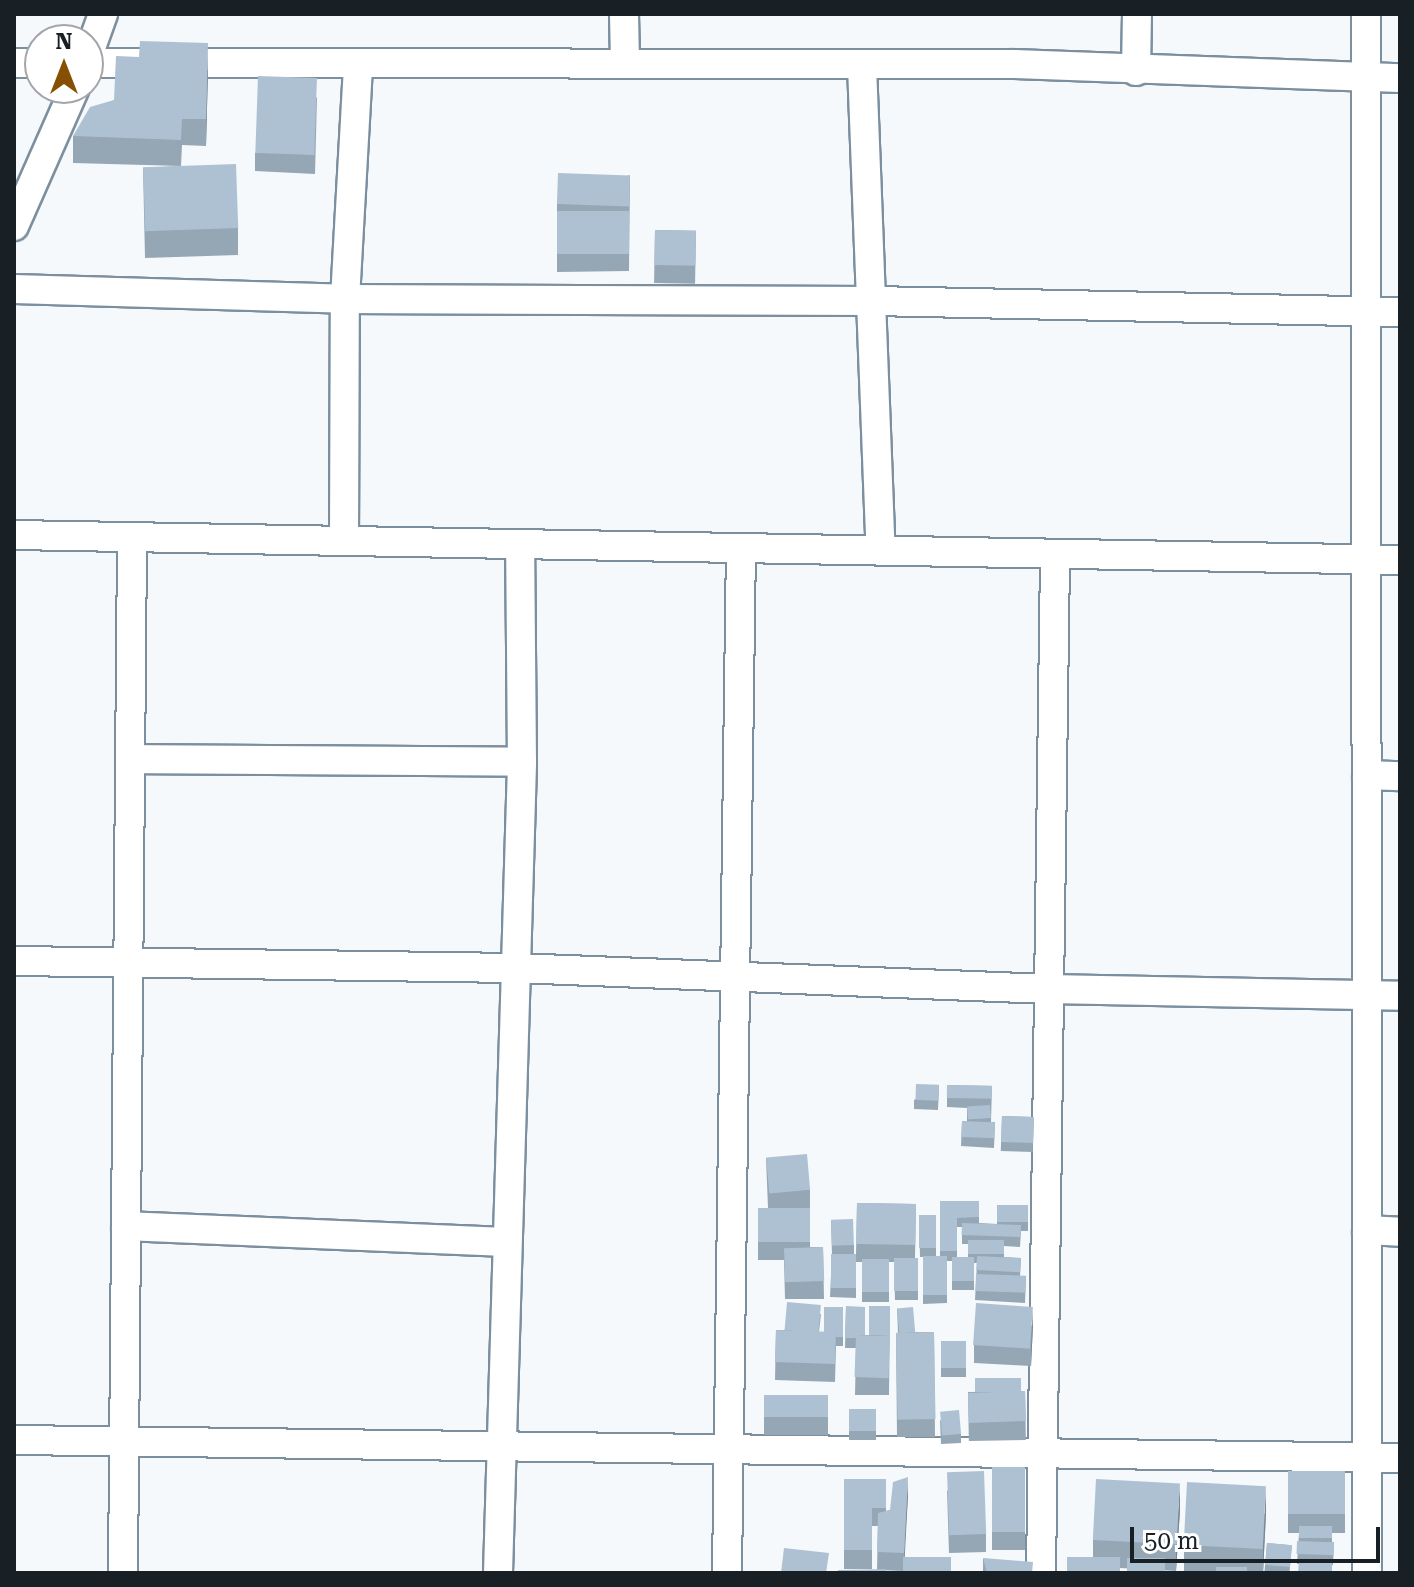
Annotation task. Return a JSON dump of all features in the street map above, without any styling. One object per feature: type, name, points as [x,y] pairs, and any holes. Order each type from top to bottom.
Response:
[{"type":"street","points":[[624,14],[625,61]]},
{"type":"street","points":[[1136,71],[1137,14]]},
{"type":"street","points":[[1366,14],[1367,1573]]},
{"type":"street","points":[[104,63],[358,65],[625,61],[862,66],[1015,64],[1136,71],[1400,78]]},
{"type":"street","points":[[344,540],[345,299],[358,65]]},
{"type":"street","points":[[862,66],[881,550]]},
{"type":"street","points":[[14,226],[68,104]]},
{"type":"street","points":[[14,289],[345,299],[873,301],[1400,312]]},
{"type":"street","points":[[14,535],[1400,560]]},
{"type":"street","points":[[123,1573],[132,537]]},
{"type":"street","points":[[498,1573],[505,1446],[504,1242],[522,762],[520,544]]},
{"type":"street","points":[[727,1573],[741,548]]},
{"type":"street","points":[[1041,1573],[1055,554]]},
{"type":"street","points":[[130,759],[522,762]]},
{"type":"street","points":[[1367,775],[1400,776]]},
{"type":"street","points":[[14,961],[516,968],[1049,989],[1400,996]]},
{"type":"street","points":[[126,1226],[504,1242]]},
{"type":"street","points":[[1367,1230],[1400,1232]]},
{"type":"street","points":[[14,1440],[1400,1458]]},
{"type":"building","points":[[140,41],[208,43],[206,119],[182,119],[181,140],[73,136],[90,107],[114,100],[116,56],[139,57]]},
{"type":"building","points":[[258,76],[317,78],[314,155],[255,153]]},
{"type":"building","points":[[236,164],[238,228],[145,231],[143,167]]},
{"type":"building","points":[[558,173],[630,176],[629,206],[557,204]]},
{"type":"building","points":[[557,211],[629,211],[629,254],[557,254]]},
{"type":"building","points":[[655,230],[696,231],[695,266],[654,265]]},
{"type":"building","points":[[916,1084],[939,1085],[938,1101],[915,1100]]},
{"type":"building","points":[[947,1085],[992,1086],[992,1099],[947,1098]]},
{"type":"building","points":[[990,1105],[991,1118],[968,1120],[967,1107]]},
{"type":"building","points":[[1002,1116],[1034,1117],[1033,1143],[1001,1142]]},
{"type":"building","points":[[962,1121],[995,1122],[994,1138],[961,1137]]},
{"type":"building","points":[[807,1154],[810,1190],[769,1193],[766,1158]]},
{"type":"building","points":[[940,1201],[979,1201],[979,1217],[957,1218],[957,1251],[940,1251]]},
{"type":"building","points":[[857,1203],[916,1204],[915,1245],[856,1244]]},
{"type":"building","points":[[997,1205],[1028,1205],[1028,1222],[997,1222]]},
{"type":"building","points":[[758,1208],[810,1208],[810,1242],[758,1242]]},
{"type":"building","points":[[919,1215],[936,1215],[936,1248],[919,1248]]},
{"type":"building","points":[[853,1219],[854,1245],[832,1246],[831,1220]]},
{"type":"building","points":[[962,1223],[1021,1225],[1021,1237],[962,1235]]},
{"type":"building","points":[[968,1240],[1004,1240],[1004,1254],[968,1254]]},
{"type":"building","points":[[823,1247],[824,1281],[785,1282],[784,1248]]},
{"type":"building","points":[[831,1254],[856,1254],[856,1288],[831,1288]]},
{"type":"building","points":[[923,1256],[947,1256],[947,1295],[923,1295]]},
{"type":"building","points":[[977,1256],[1021,1258],[1020,1272],[976,1270]]},
{"type":"building","points":[[952,1257],[974,1257],[974,1281],[952,1281]]},
{"type":"building","points":[[894,1258],[918,1258],[918,1291],[894,1291]]},
{"type":"building","points":[[862,1259],[889,1259],[889,1292],[862,1292]]},
{"type":"building","points":[[976,1274],[1026,1276],[1025,1293],[975,1291]]},
{"type":"building","points":[[787,1302],[821,1305],[818,1333],[785,1330]]},
{"type":"building","points":[[976,1303],[1033,1307],[1030,1349],[973,1345]]},
{"type":"building","points":[[846,1306],[865,1307],[865,1335],[845,1338]]},
{"type":"building","points":[[869,1306],[890,1306],[890,1336],[869,1335]]},
{"type":"building","points":[[824,1307],[843,1307],[843,1337],[836,1337],[836,1332],[824,1332]]},
{"type":"building","points":[[913,1307],[915,1332],[899,1333],[897,1308]]},
{"type":"building","points":[[776,1330],[836,1332],[835,1364],[775,1362]]},
{"type":"building","points":[[934,1332],[936,1419],[898,1420],[896,1333]]},
{"type":"building","points":[[856,1335],[890,1336],[889,1378],[855,1377]]},
{"type":"building","points":[[941,1341],[966,1341],[966,1368],[941,1368]]},
{"type":"building","points":[[975,1378],[1021,1378],[1021,1392],[975,1392]]},
{"type":"building","points":[[1025,1391],[1026,1421],[969,1423],[968,1393]]},
{"type":"building","points":[[764,1395],[828,1395],[828,1417],[764,1417]]},
{"type":"building","points":[[849,1409],[876,1409],[876,1431],[849,1431]]},
{"type":"building","points":[[959,1410],[961,1434],[942,1436],[940,1412]]},
{"type":"building","points":[[992,1467],[1025,1467],[1025,1532],[992,1532]]},
{"type":"building","points":[[984,1471],[986,1534],[949,1535],[947,1472]]},
{"type":"building","points":[[1288,1471],[1345,1471],[1345,1514],[1288,1514]]},
{"type":"building","points":[[908,1477],[904,1553],[877,1552],[878,1513],[890,1510],[893,1482]]},
{"type":"building","points":[[844,1479],[886,1479],[886,1508],[872,1508],[872,1550],[844,1550]]},
{"type":"building","points":[[1096,1479],[1180,1483],[1177,1544],[1093,1540]]},
{"type":"building","points":[[1187,1482],[1266,1486],[1263,1549],[1184,1545]]},
{"type":"building","points":[[1299,1526],[1332,1526],[1332,1538],[1299,1538]]},
{"type":"building","points":[[1297,1541],[1334,1542],[1334,1555],[1297,1554]]},
{"type":"building","points":[[1267,1543],[1292,1545],[1290,1567],[1265,1565]]},
{"type":"building","points":[[784,1548],[829,1553],[826,1573],[781,1573]]},
{"type":"building","points":[[903,1557],[951,1557],[951,1573],[903,1573]]},
{"type":"building","points":[[1067,1557],[1120,1557],[1120,1573],[1067,1573]]},
{"type":"building","points":[[983,1558],[1033,1562],[1032,1573],[987,1573]]},
{"type":"building","points":[[1127,1558],[1165,1558],[1165,1573],[1127,1573]]},
{"type":"building","points":[[1299,1559],[1332,1561],[1332,1573],[1298,1573]]},
{"type":"building","points":[[1216,1567],[1247,1567],[1247,1573],[1216,1573]]},
{"type":"building","points":[[886,1569],[886,1573],[838,1573],[838,1570]]},
{"type":"building","points":[[1174,1571],[1207,1573],[1174,1573]]}]
